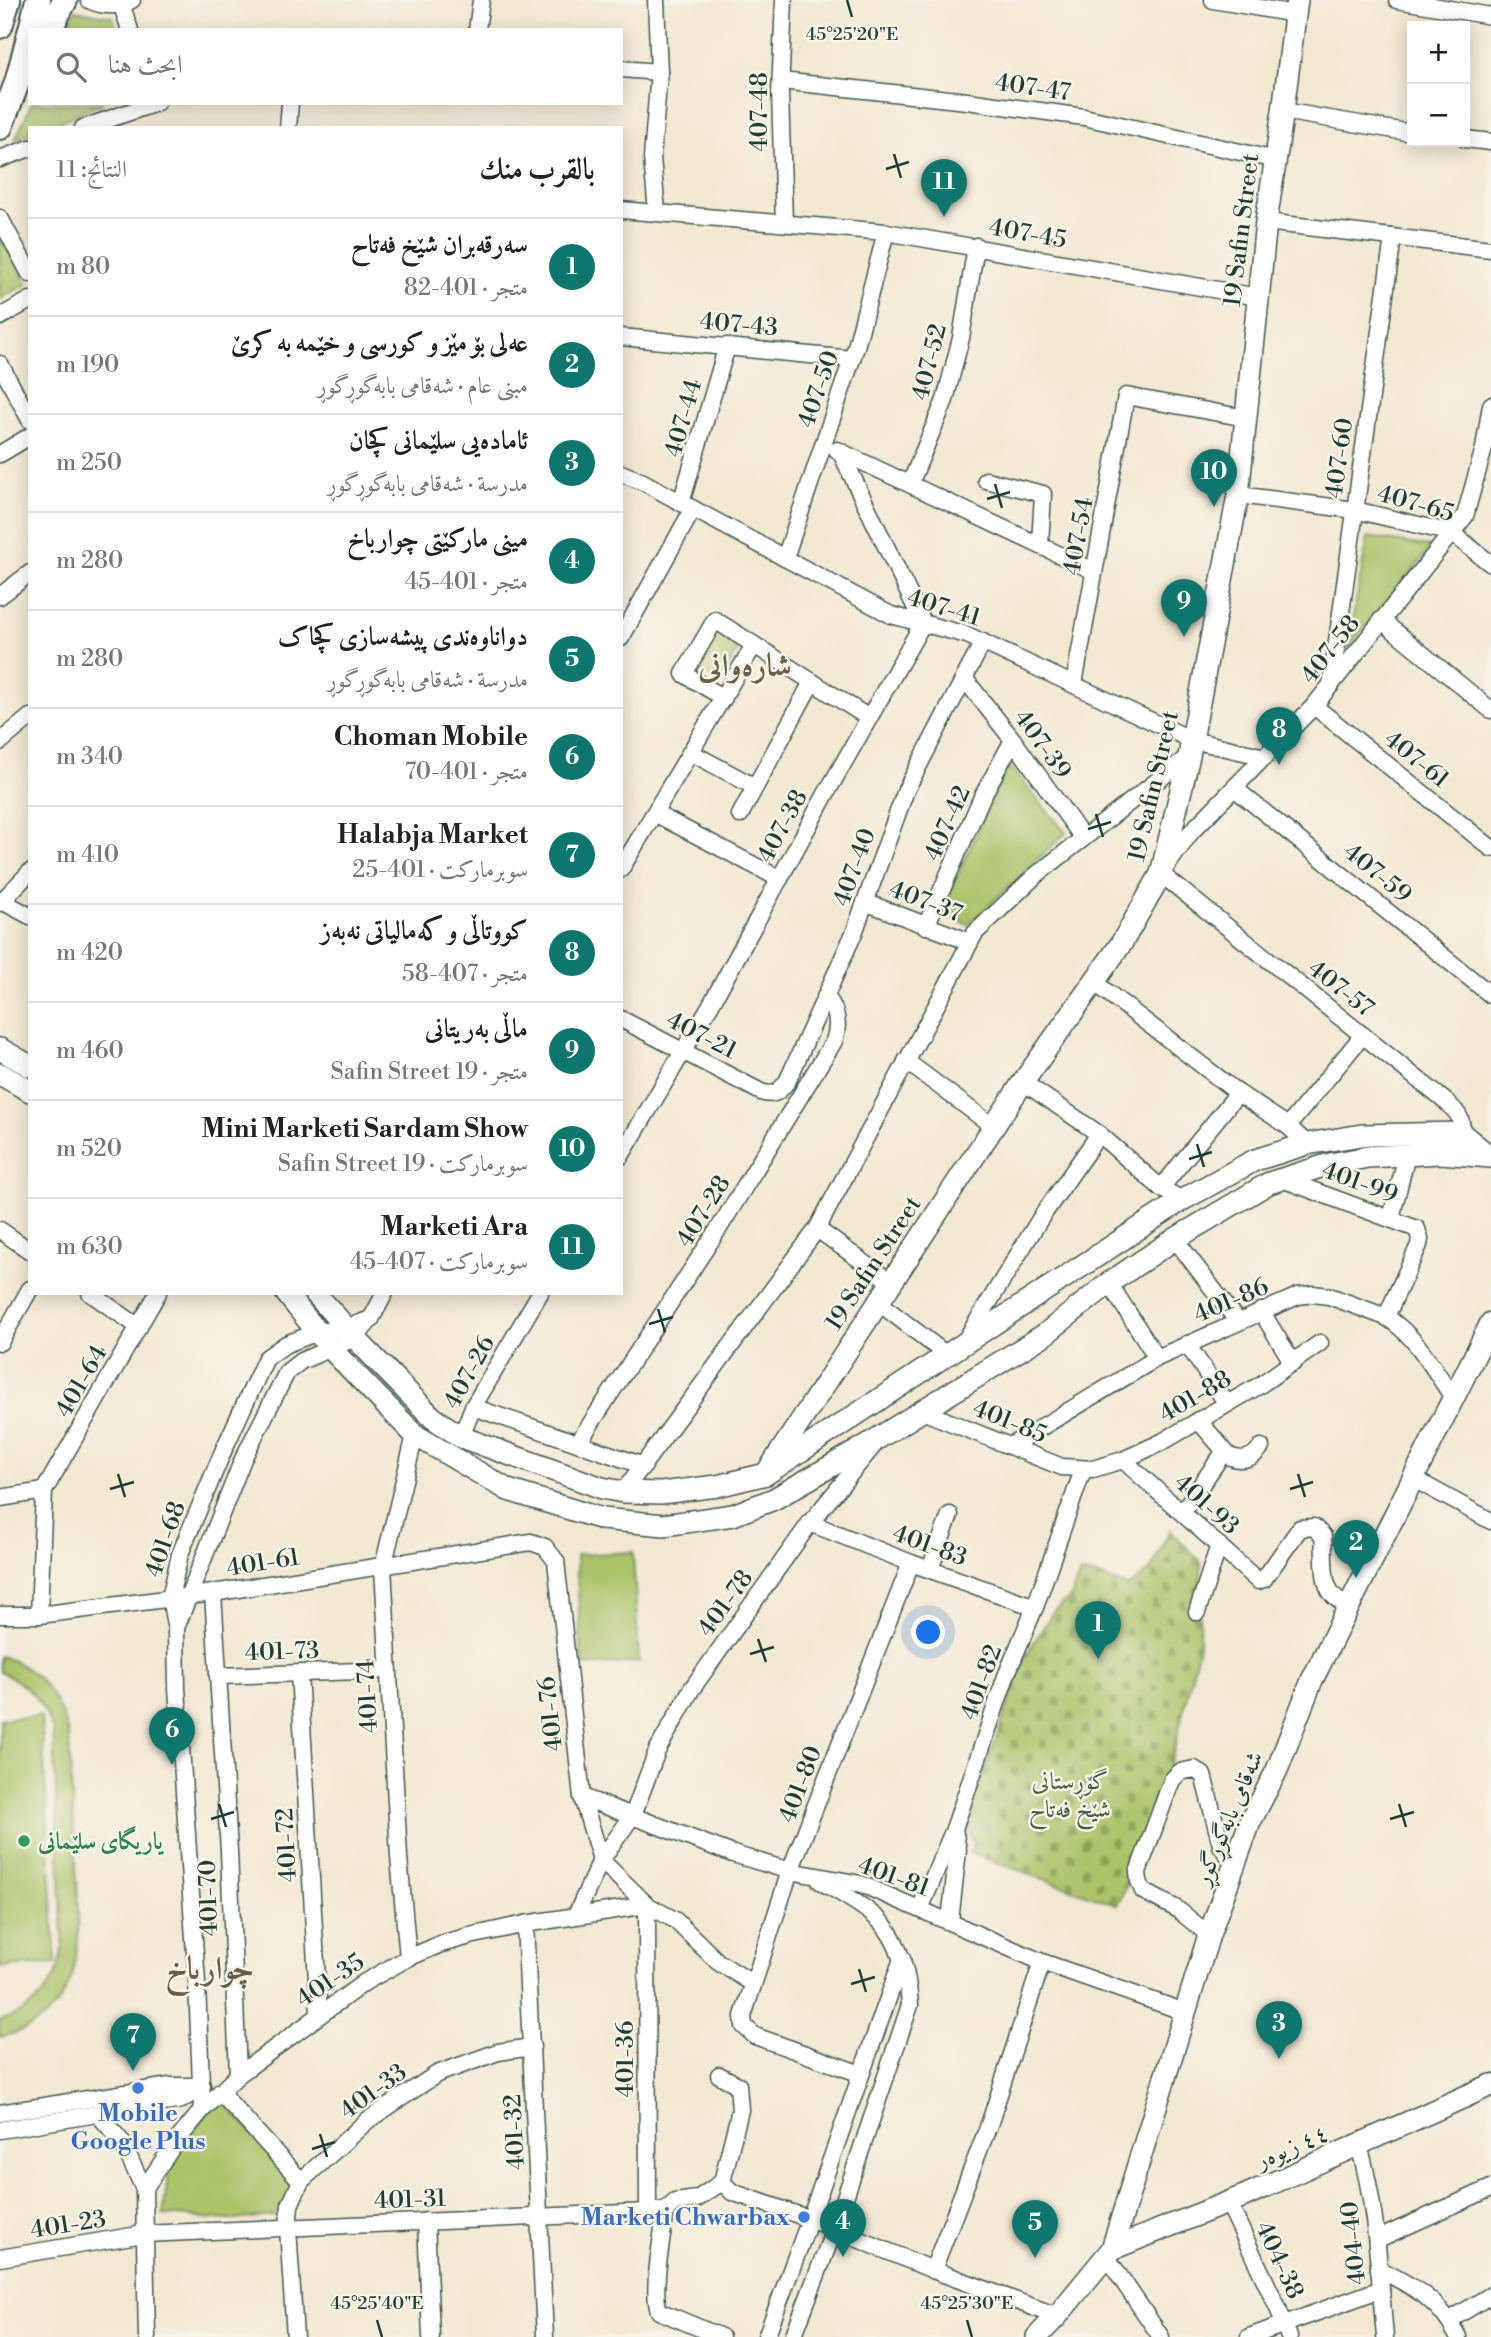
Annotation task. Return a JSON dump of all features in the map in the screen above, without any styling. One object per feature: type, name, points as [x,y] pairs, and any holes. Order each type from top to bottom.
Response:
[{"type":"main road","points":[[0,26],[8,0]]},
{"type":"main road","points":[[31,28],[38,0]]},
{"type":"main road","points":[[50,28],[65,0]]},
{"type":"main road","points":[[0,127],[17,83],[28,40]]},
{"type":"main road","points":[[17,83],[28,65]]},
{"type":"street","points":[[89,0],[96,4],[127,3],[130,28]]},
{"type":"street","points":[[477,28],[481,0]]},
{"type":"street","points":[[656,0],[659,72],[652,158],[657,212]]},
{"type":"street","name":"407-48","points":[[784,0],[780,81],[784,223]]},
{"type":"street","points":[[1213,0],[1296,7]]},
{"type":"street","points":[[1397,0],[1491,16]]},
{"type":"street","name":"19 Safin Street","points":[[766,1474],[1023,1082],[1121,944],[1161,874],[1190,748],[1238,495],[1266,222],[1296,7]]},
{"type":"street","points":[[623,69],[659,72]]},
{"type":"street","name":"407-47","points":[[780,81],[967,101],[1084,117],[1276,160]]},
{"type":"street","points":[[89,126],[149,105]]},
{"type":"street","points":[[288,126],[290,105]]},
{"type":"street","points":[[1283,111],[1407,132]]},
{"type":"street","points":[[1470,140],[1491,142]]},
{"type":"street","points":[[0,159],[28,149]]},
{"type":"street","name":"407-45","points":[[623,209],[886,232],[1258,298]]},
{"type":"street","points":[[0,218],[28,270]]},
{"type":"street","points":[[1266,222],[1491,249]]},
{"type":"street","name":"407-50","points":[[785,558],[852,359],[886,232]]},
{"type":"street","name":"407-60","points":[[1331,685],[1393,237]]},
{"type":"street","name":"407-52","points":[[911,484],[945,400],[961,338],[976,246]]},
{"type":"street","points":[[0,317],[28,301]]},
{"type":"street","name":"407-43","points":[[623,337],[852,359]]},
{"type":"street","name":"407-44","points":[[623,634],[687,506],[727,346]]},
{"type":"street","points":[[0,364],[28,416]]},
{"type":"street","name":"407-54","points":[[1074,684],[1126,396],[1246,418]]},
{"type":"street","name":"407-58","points":[[1161,874],[1191,832],[1314,706],[1465,516],[1490,423],[1491,405]]},
{"type":"street","points":[[0,454],[28,437]]},
{"type":"street","points":[[824,443],[1094,571]]},
{"type":"street","points":[[840,451],[923,623]]},
{"type":"street","name":"407-41","points":[[623,474],[891,615],[967,635],[983,642],[1074,684],[1190,748],[1265,757]]},
{"type":"street","points":[[986,480],[1043,494],[1040,545]]},
{"type":"street","name":"407-65","points":[[1238,495],[1355,510],[1452,533],[1491,564]]},
{"type":"street","points":[[0,596],[28,575]]},
{"type":"street","points":[[724,698],[684,674],[715,620],[869,718]]},
{"type":"street","points":[[1381,620],[1491,710]]},
{"type":"street","name":"407-38","points":[[683,1051],[923,623]]},
{"type":"street","name":"407-40","points":[[761,1092],[770,1095],[780,1091],[788,1080],[865,902],[906,789],[983,642]]},
{"type":"street","points":[[623,866],[754,645]]},
{"type":"street","name":"407-39","points":[[964,678],[1013,740],[1083,838]]},
{"type":"street","points":[[740,815],[812,682]]},
{"type":"street","name":"407-61","points":[[1314,706],[1491,848]]},
{"type":"street","points":[[0,743],[28,719]]},
{"type":"street","name":"407-42","points":[[926,926],[982,797],[1013,740]]},
{"type":"street","points":[[623,1492],[817,1229],[975,933],[1035,876],[1190,748]]},
{"type":"street","points":[[692,753],[755,787]]},
{"type":"street","name":"407-59","points":[[1234,788],[1491,995]]},
{"type":"street","points":[[656,814],[780,879]]},
{"type":"street","points":[[28,874],[0,901],[28,915]]},
{"type":"street","name":"407-57","points":[[1161,874],[1460,1115],[1459,1143]]},
{"type":"street","name":"407-37","points":[[865,902],[970,942]]},
{"type":"street","points":[[1094,982],[1238,1093],[1289,1126],[1307,1144]]},
{"type":"street","name":"407-28","points":[[578,1443],[721,1225],[834,1041],[837,1016],[826,996]]},
{"type":"street","name":"407-21","points":[[623,1020],[761,1092]]},
{"type":"street","points":[[1289,1126],[1363,1035]]},
{"type":"street","points":[[0,1049],[28,1065]]},
{"type":"street","points":[[623,1153],[683,1051]]},
{"type":"street","points":[[906,1061],[994,1127]]},
{"type":"street","points":[[0,1074],[28,1090]]},
{"type":"street","points":[[1023,1082],[1099,1134],[1161,1188],[1182,1200]]},
{"type":"street","points":[[1161,1188],[1238,1093]]},
{"type":"street","points":[[955,1351],[1040,1219],[1099,1134]]},
{"type":"street","points":[[317,1295],[432,1417],[461,1437],[602,1488],[623,1492],[661,1493],[717,1486],[766,1474],[1182,1200],[1255,1160],[1307,1144],[1362,1135],[1459,1143]]},
{"type":"street","points":[[287,1295],[325,1341],[415,1435],[508,1490],[602,1519],[664,1525],[733,1514],[774,1499],[1044,1335],[1110,1283],[1175,1239],[1269,1183],[1349,1160],[1407,1154],[1459,1143]]},
{"type":"street","points":[[1391,1218],[1407,1154]]},
{"type":"street","name":"401-99","points":[[1282,1179],[1413,1226],[1419,1233],[1419,1245],[1386,1317]]},
{"type":"street","points":[[817,1229],[891,1282]]},
{"type":"street","points":[[0,1230],[28,1250]]},
{"type":"street","points":[[1175,1239],[1238,1322]]},
{"type":"street","points":[[1110,1283],[1157,1358]]},
{"type":"street","points":[[0,1342],[28,1293]]},
{"type":"street","name":"401-86","points":[[1010,1446],[1157,1358],[1298,1296],[1321,1294],[1386,1317],[1410,1336],[1454,1399]]},
{"type":"street","points":[[93,1295],[139,1327]]},
{"type":"street","name":"401-64","points":[[44,1491],[157,1295]]},
{"type":"street","points":[[351,1333],[371,1320],[384,1295]]},
{"type":"street","name":"407-26","points":[[461,1437],[473,1407],[539,1295]]},
{"type":"street","points":[[878,1302],[955,1351]]},
{"type":"street","points":[[1026,1302],[1044,1335]]},
{"type":"street","points":[[1261,1311],[1293,1363]]},
{"type":"street","name":"شەقامی بابەگوڕگوڕ","points":[[1040,2330],[1109,2252],[1209,1935],[1250,1822],[1277,1770],[1312,1680],[1491,1323]]},
{"type":"street","name":"401-68","points":[[176,1630],[170,1598],[180,1554],[266,1358],[286,1344],[325,1341],[351,1333]]},
{"type":"street","name":"401-68","points":[[176,1630],[243,1459],[287,1372],[325,1341]]},
{"type":"street","name":"401-88","points":[[1083,1470],[1103,1468],[1123,1460],[1198,1420],[1321,1343]]},
{"type":"street","points":[[1187,1344],[1227,1404]]},
{"type":"street","points":[[473,1407],[644,1466]]},
{"type":"street","name":"401-85","points":[[922,1410],[1062,1467],[1083,1470]]},
{"type":"street","points":[[1198,1420],[1229,1456],[1242,1460],[1253,1456],[1261,1447]]},
{"type":"street","name":"401-74","points":[[408,1958],[399,1857],[383,1567],[415,1435]]},
{"type":"street","name":"401-78","points":[[576,1915],[601,1860],[633,1815],[657,1751],[691,1690],[810,1523],[883,1435]]},
{"type":"street","points":[[1182,1512],[1224,1452]]},
{"type":"street","name":"401-93","points":[[1123,1460],[1256,1580],[1264,1579],[1300,1528],[1314,1527],[1323,1536],[1327,1588],[1339,1602],[1351,1605]]},
{"type":"street","name":"401-82","points":[[920,1909],[954,1829],[1006,1676],[1035,1607],[1083,1470]]},
{"type":"street","points":[[1414,1479],[1491,1521]]},
{"type":"street","points":[[0,1498],[44,1491],[39,1615]]},
{"type":"street","points":[[930,1569],[950,1515]]},
{"type":"street","name":"401-83","points":[[810,1523],[911,1563],[1035,1607]]},
{"type":"street","name":"401-61","points":[[0,1615],[39,1615],[214,1593],[531,1542],[545,1548],[556,1561]]},
{"type":"street","points":[[1196,1612],[1219,1545]]},
{"type":"street","name":"401-76","points":[[556,1561],[582,1797],[601,1860]]},
{"type":"street","name":"401-80","points":[[861,2074],[755,2036],[744,2026],[743,2016],[790,1871],[911,1563]]},
{"type":"street","name":"401-70","points":[[214,1593],[229,1851],[238,2075]]},
{"type":"street","name":"401-70","points":[[176,1630],[202,2109]]},
{"type":"street","name":"401-73","points":[[218,1676],[389,1670]]},
{"type":"street","name":"401-72","points":[[299,1673],[319,2014]]},
{"type":"street","points":[[1209,1935],[1177,1909],[1143,1891],[1139,1881],[1138,1872],[1172,1780],[1180,1772],[1194,1769],[1203,1775],[1221,1845],[1226,1853],[1237,1857]]},
{"type":"street","name":"401-81","points":[[582,1797],[733,1854],[790,1871],[861,1884],[1042,1962],[1185,2012]]},
{"type":"street","points":[[950,1921],[958,1850],[954,1829]]},
{"type":"street","points":[[601,1860],[647,1905],[675,1920],[718,1962],[752,1983]]},
{"type":"street","points":[[793,2337],[834,2230],[910,2005],[909,1983],[902,1959],[880,1921],[851,1899],[810,1875]]},
{"type":"street","name":"401-35","points":[[144,2189],[202,2109],[238,2075],[365,1982],[408,1958],[441,1944],[470,1936],[576,1915],[647,1905]]},
{"type":"street","name":"401-36","points":[[647,1905],[648,2212]]},
{"type":"street","name":"401-32","points":[[525,1924],[545,2337]]},
{"type":"street","points":[[766,2337],[902,1959]]},
{"type":"street","points":[[933,2270],[990,2122],[1042,1962]]},
{"type":"street","name":"401-33","points":[[295,2337],[288,2228],[290,2205],[301,2181],[368,2120],[437,2074],[498,2052],[532,2047]]},
{"type":"street","points":[[719,2075],[738,2085],[740,2110],[722,2182],[732,2192],[810,2219],[933,2270],[1040,2330]]},
{"type":"street","name":"٤٤ زیوەر","points":[[1109,2252],[1359,2145],[1491,2085]]},
{"type":"street","points":[[0,2113],[170,2086],[202,2086]]},
{"type":"street","points":[[0,2130],[182,2100],[202,2086]]},
{"type":"street","points":[[220,2092],[301,2181]]},
{"type":"street","points":[[98,2114],[122,2143],[144,2189],[147,2337]]},
{"type":"street","name":"404-40","points":[[1359,2145],[1369,2179],[1378,2239],[1385,2337]]},
{"type":"street","name":"401-31","points":[[144,2234],[648,2212],[697,2199],[722,2182]]},
{"type":"street","points":[[1378,2239],[1491,2188]]},
{"type":"street","name":"404-38","points":[[1228,2202],[1286,2330]]},
{"type":"street","points":[[670,2206],[656,2305],[659,2311],[721,2337]]},
{"type":"street","points":[[426,2221],[431,2337]]},
{"type":"street","name":"401-23","points":[[0,2258],[144,2234]]},
{"type":"street","points":[[1109,2252],[1161,2337]]},
{"type":"street","points":[[1379,2269],[1420,2290],[1450,2320],[1458,2337]]},
{"type":"street","points":[[1249,2337],[1286,2330],[1381,2289]]},
{"type":"street","points":[[1450,2320],[1491,2295]]},
{"type":"green space","points":[[75,10],[112,17],[116,28],[67,28]]},
{"type":"green space","points":[[31,105],[98,105],[50,126],[28,126],[28,135],[15,140]]},
{"type":"green space","points":[[0,232],[27,284],[0,299]]},
{"type":"green space","points":[[1368,537],[1432,547],[1347,649]]},
{"type":"green space","points":[[716,632],[741,645],[719,683],[695,669]]},
{"type":"green space","points":[[1008,764],[1066,833],[968,925],[941,912]]},
{"type":"green space","name":"گۆڕستانی شێخ فەتاح","points":[[1170,1530],[1201,1562],[1199,1646],[1150,1838],[1117,1905],[970,1853],[973,1844],[966,1823],[1025,1657],[1053,1612],[1071,1597],[1080,1573],[1102,1577],[1127,1587],[1150,1571]]},
{"type":"green space","points":[[633,1552],[639,1662],[582,1666],[576,1555]]},
{"type":"green space","points":[[0,1656],[26,1669],[46,1687],[60,1711],[69,1738],[78,1943],[74,1969],[65,1992],[51,2012],[30,2027],[0,2037],[0,2020],[26,2009],[46,1991],[58,1967],[63,1939],[53,1730],[33,1695],[19,1682],[0,1672]]},
{"type":"green space","name":"یاریگای سلێمانی","points":[[41,1716],[56,1964],[0,1967],[0,1719]]},
{"type":"green space","points":[[220,2098],[297,2181],[283,2215],[231,2220],[163,2215],[170,2160]]},
{"type":"place","name":"Marketi Ara","points":[[944,217]]},
{"type":"place","name":"Mini Marketi Sardam Show","points":[[1214,507]]},
{"type":"place","name":"ماڵی بەریتانی","points":[[1184,637]]},
{"type":"place","name":"کووتاڵی و کەمالیاتی نەبەز","points":[[1279,765]]},
{"type":"place","name":"عەلی بۆ مێز و کورسی و خێمە بە کرێ","points":[[1356,1578]]},
{"type":"place","name":"سەرقەبران شێخ فەتاح","points":[[1098,1659]]},
{"type":"place","name":"Choman Mobile","points":[[172,1765]]},
{"type":"place","name":"یاریگای سلێمانی","points":[[24,1841]]},
{"type":"place","name":"ئامادەیی سلێمانی کچان","points":[[1279,2059]]},
{"type":"place","name":"Halabja Market","points":[[133,2071]]},
{"type":"place","name":"Mobile Google Plus","points":[[138,2088]]},
{"type":"place","name":"Marketi Chwarbax","points":[[804,2217]]},
{"type":"place","name":"مینی مارکێتی چوارباخ","points":[[843,2257]]},
{"type":"place","name":"دواناوەندی پیشەسازی کچاک","points":[[1035,2258]]},
{"type":"district","name":"شارەوانی","points":[[745,665]]},
{"type":"district","name":"چوارباخ","points":[[210,1968]]}]
